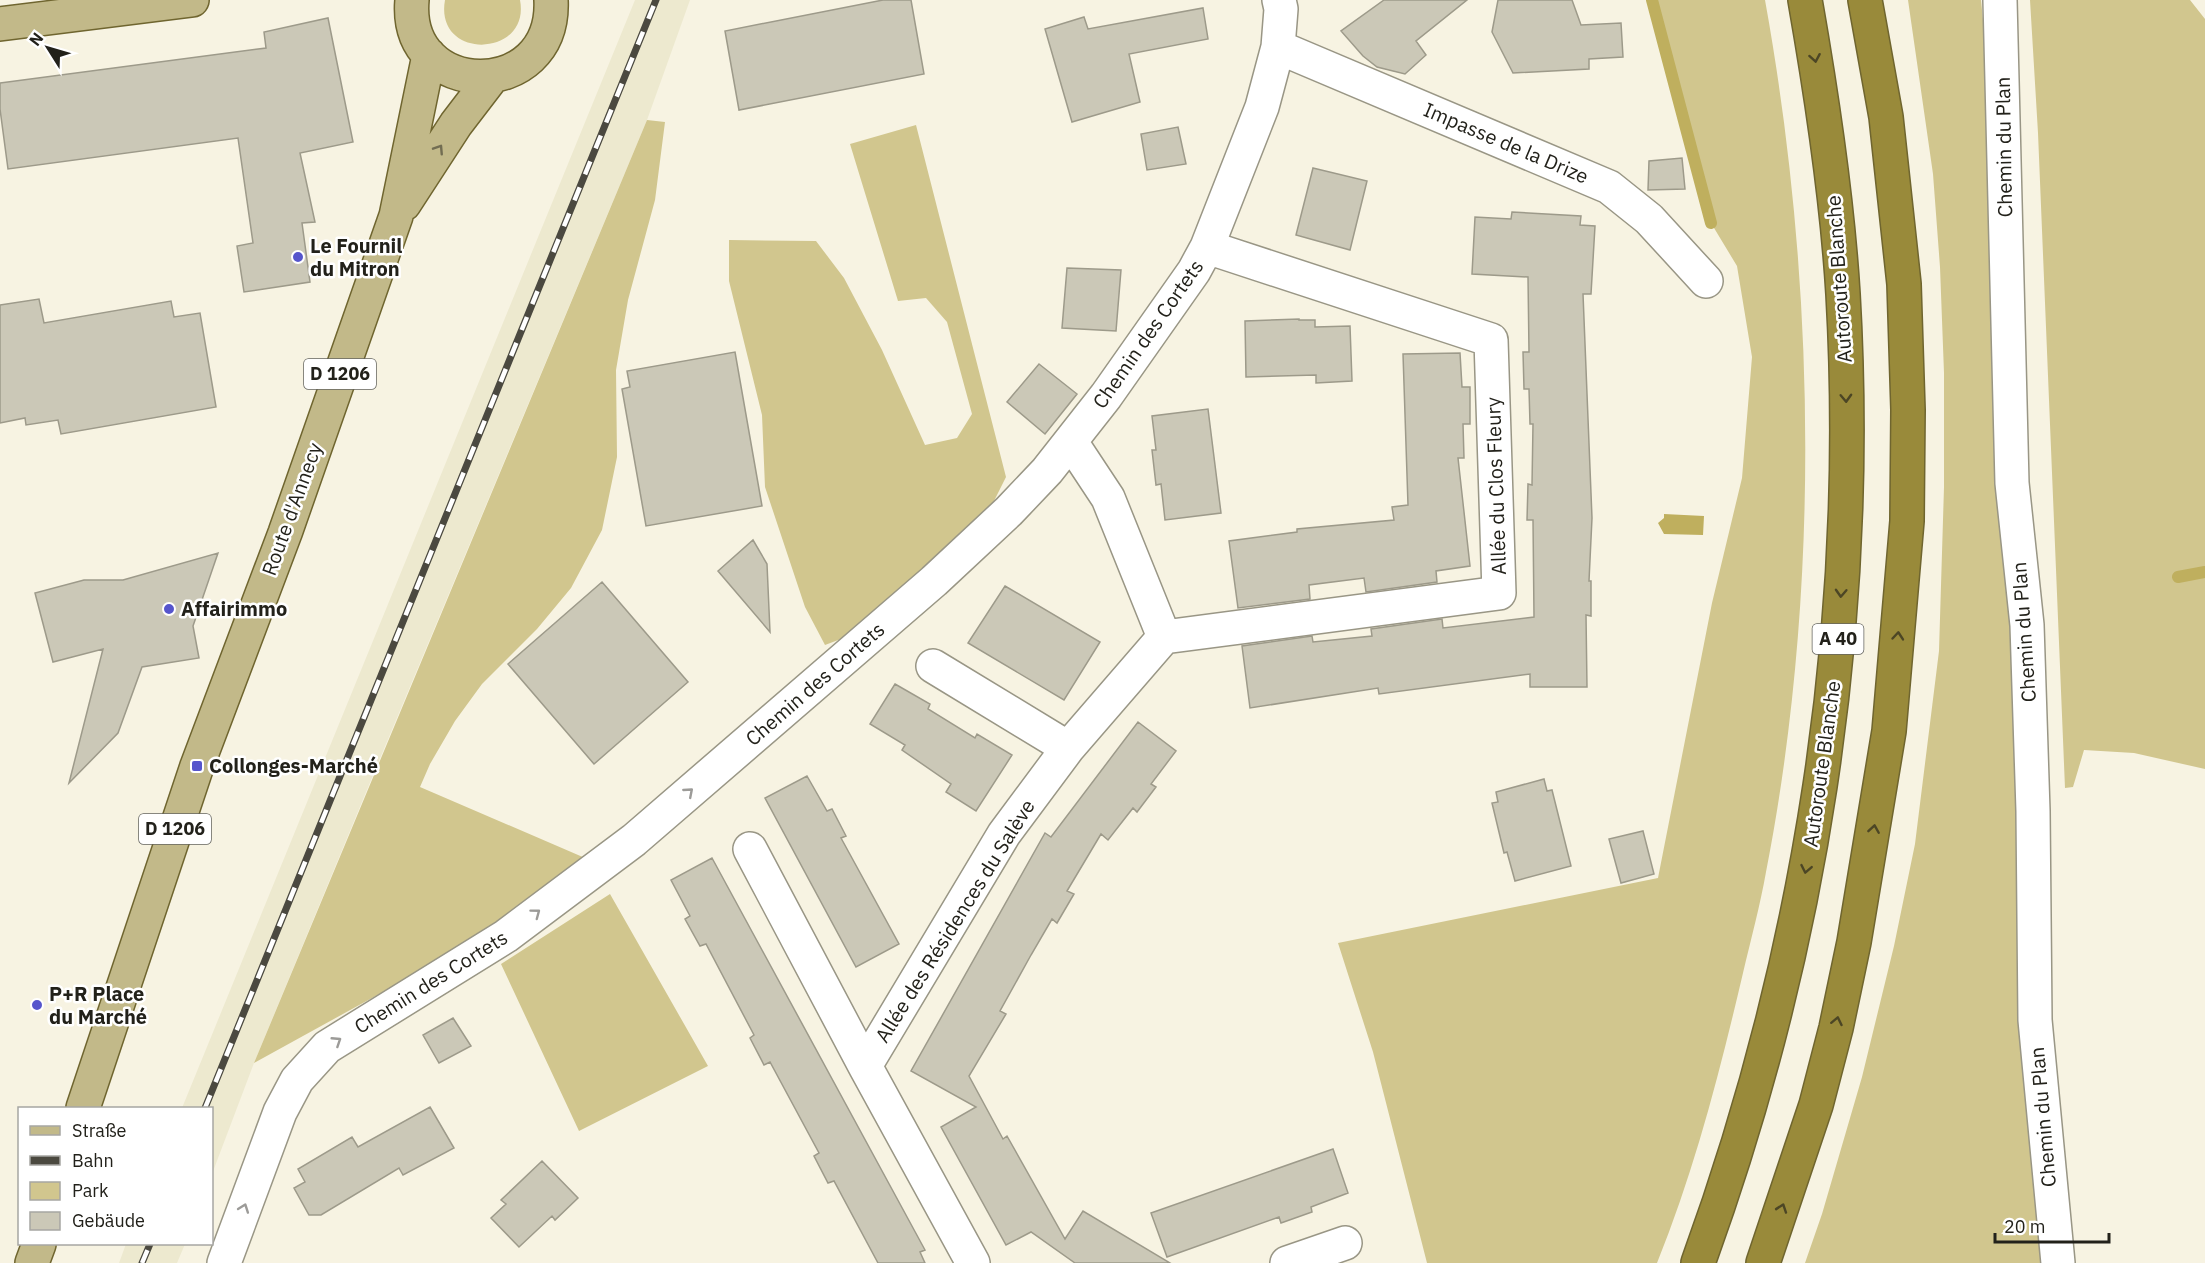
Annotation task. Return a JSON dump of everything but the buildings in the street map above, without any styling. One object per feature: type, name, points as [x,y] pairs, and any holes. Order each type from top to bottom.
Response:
[{"type":"highway","name":"Autoroute Blanche","points":[[1698,1263],[1746,1122],[1776,1014],[1796,926],[1829,734],[1840,621],[1846,499],[1843,294],[1826,124],[1805,0]]},
{"type":"highway","points":[[1763,1263],[1816,1105],[1836,1028],[1854,942],[1889,731],[1907,521],[1908,410],[1904,284],[1886,117],[1865,0]]},
{"type":"main road","points":[[0,24],[192,0]]},
{"type":"main road","points":[[412,0],[412,16],[416,33],[429,55],[442,66],[458,74],[475,78],[492,77],[518,67],[533,55],[550,22],[550,0]]},
{"type":"main road","name":"Route d'Annecy","points":[[83,1107],[196,766],[285,533],[396,216],[429,55]]},
{"type":"main road","name":"Route d'Annecy","points":[[396,216],[456,124],[492,77]]},
{"type":"main road","points":[[32,1263],[39,1245]]},
{"type":"street","name":"Chemin des Cortets","points":[[224,1263],[280,1112],[297,1080],[327,1047],[506,936],[634,840],[934,581],[1009,511],[1047,471],[1106,396],[1194,271],[1207,247],[1262,107],[1278,47],[1281,9],[1279,0]]},
{"type":"street","name":"Chemin du Plan","points":[[2000,0],[2012,483],[2027,625],[2033,812],[2035,1020],[2058,1263]]},
{"type":"street","name":"Impasse de la Drize","points":[[1278,47],[1610,187],[1649,219],[1706,281]]},
{"type":"street","name":"Allée du Clos Fleury","points":[[1164,637],[1499,593],[1491,340],[1207,247]]},
{"type":"street","points":[[1071,442],[1108,498],[1164,637]]},
{"type":"street","name":"Allée des Résidences du Salève","points":[[865,1066],[1004,834],[1068,748],[1164,637]]},
{"type":"street","points":[[933,666],[1068,748]]},
{"type":"street","name":"Allée des Résidences du Salève","points":[[750,849],[973,1263]]},
{"type":"street","points":[[1287,1263],[1345,1243]]},
{"type":"shaded area","points":[[635,0],[690,0],[647,120],[254,1063],[213,1171],[213,1107],[182,1107]]},
{"type":"shaded area","points":[[1664,514],[1704,516],[1703,535],[1664,534],[1658,523],[1664,518]]},
{"type":"shaded area","points":[[126,1245],[185,1245],[177,1263],[119,1263]]},
{"type":"green space","points":[[445,0],[520,0],[519,19],[511,33],[498,42],[482,45],[467,42],[454,34],[446,20]]},
{"type":"green space","points":[[1652,0],[1765,0],[1782,107],[1794,216],[1802,325],[1805,436],[1803,547],[1796,656],[1784,765],[1766,872],[1706,1120],[1671,1228],[1657,1263],[1427,1263],[1373,1052],[1338,943],[1658,878],[1712,603],[1742,478],[1752,357],[1737,266],[1711,223]]},
{"type":"green space","points":[[1908,0],[1981,0],[1985,40],[1997,486],[2009,607],[2033,1168],[2041,1263],[1805,1263],[1822,1214],[1862,1077],[1894,946],[1915,844],[1939,651],[1944,487],[1944,373],[1940,267],[1933,174]]},
{"type":"green space","points":[[2030,0],[2190,0],[2205,19],[2205,769],[2134,753],[2084,750],[2073,787],[2065,788],[2038,133]]},
{"type":"green space","points":[[647,120],[665,122],[655,200],[628,300],[616,370],[617,457],[602,530],[571,588],[537,629],[482,684],[455,721],[430,764],[420,787],[592,861],[499,928],[254,1063]]},
{"type":"green space","points":[[916,125],[1006,477],[990,509],[862,631],[825,645],[805,607],[765,487],[762,415],[729,281],[729,240],[816,241],[844,278],[882,350],[925,445],[957,438],[972,414],[947,322],[926,298],[898,301],[850,144]]},
{"type":"green space","points":[[610,894],[708,1066],[579,1131],[501,964]]},
{"type":"waterway","points":[[1652,0],[1711,223]]},
{"type":"waterway","points":[[2178,577],[2205,572]]},
{"type":"railway","points":[[205,1107],[656,0]]},
{"type":"railway","points":[[142,1263],[150,1245]]},
{"type":"place","name":"Le Fournil du Mitron","points":[[298,257]]},
{"type":"place","name":"Affairimmo","points":[[169,609]]},
{"type":"place","name":"Collonges-Marché","points":[[197,766]]},
{"type":"place","name":"P+R Place du Marché","points":[[37,1005]]}]
